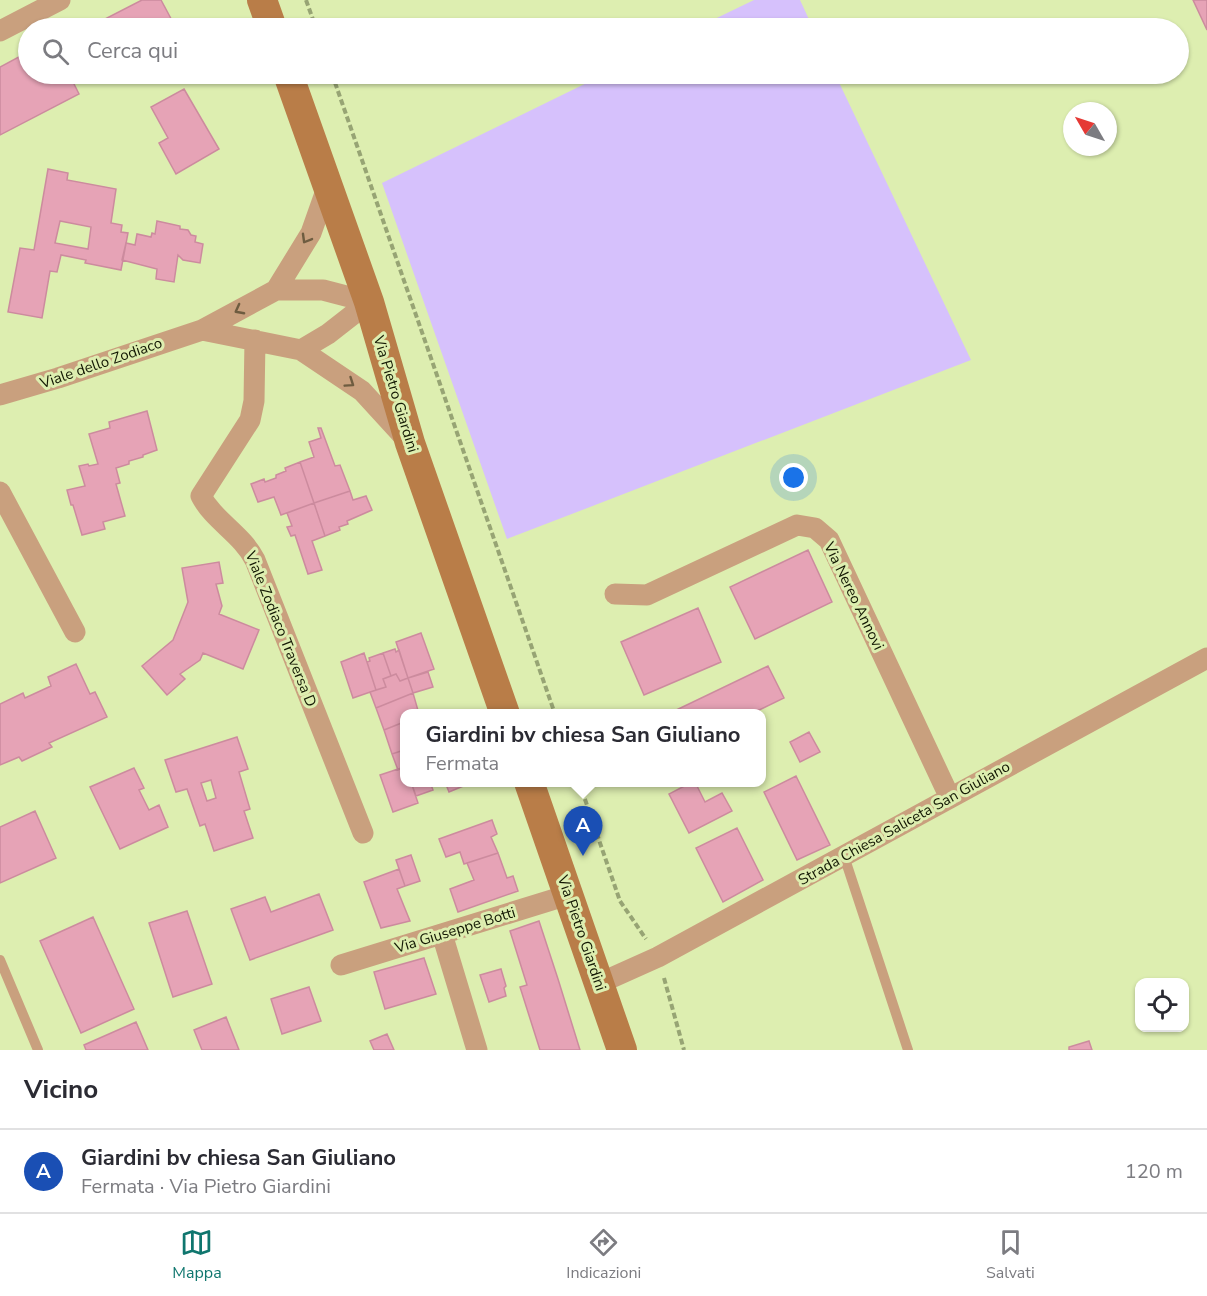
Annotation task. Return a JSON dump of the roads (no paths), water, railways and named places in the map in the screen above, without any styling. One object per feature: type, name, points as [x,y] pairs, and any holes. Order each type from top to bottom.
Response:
[{"type":"main road","points":[[262,0],[268,18]]},
{"type":"main road","name":"Via Pietro Giardini","points":[[292,84],[369,302],[410,443],[503,709]]},
{"type":"main road","name":"Via Pietro Giardini","points":[[530,787],[622,1050]]},
{"type":"street","points":[[25,18],[60,0]]},
{"type":"street","points":[[0,31],[18,22]]},
{"type":"street","points":[[276,290],[311,233],[328,185]]},
{"type":"street","name":"Viale dello Zodiaco","points":[[0,395],[202,330],[276,290],[323,290],[369,302]]},
{"type":"street","points":[[301,350],[328,334],[369,302]]},
{"type":"street","name":"Viale dello Zodiaco","points":[[202,330],[301,350],[362,391],[410,443]]},
{"type":"street","name":"Viale Zodiaco Traversa D","points":[[255,340],[254,401],[250,420],[201,496],[206,505],[235,532],[252,554],[363,833]]},
{"type":"street","points":[[0,492],[75,632]]},
{"type":"street","name":"Via Nereo Annovi","points":[[615,594],[647,595],[797,525],[815,528],[829,540],[950,798]]},
{"type":"street","name":"Strada Chiesa Saliceta San Giuliano","points":[[600,983],[658,957],[1207,658]]},
{"type":"street","name":"Via Giuseppe Botti","points":[[341,965],[568,895]]},
{"type":"street","points":[[442,934],[477,1050]]},
{"type":"lane","points":[[844,856],[908,1050]]},
{"type":"lane","points":[[0,960],[39,1050]]},
{"type":"place","name":"Giardini bv chiesa San Giuliano","points":[[583,856]]}]
